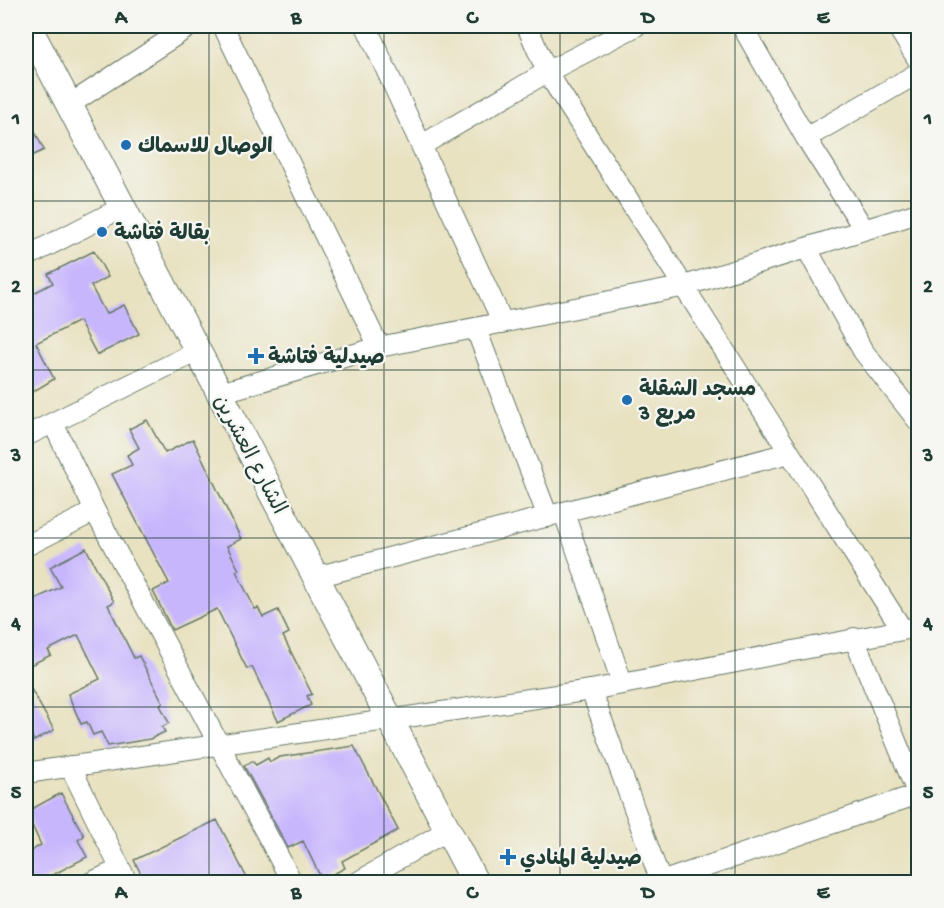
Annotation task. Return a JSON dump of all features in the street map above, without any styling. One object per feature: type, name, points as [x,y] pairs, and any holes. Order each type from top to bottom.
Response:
[{"type":"street","name":"الشارع العشرين","points":[[28,26],[475,882]]},
{"type":"street","points":[[69,105],[190,26]]},
{"type":"street","points":[[223,26],[379,347]]},
{"type":"street","points":[[366,26],[503,323]]},
{"type":"street","points":[[26,773],[591,690],[622,682],[910,628],[789,453],[681,287],[547,72],[527,26]]},
{"type":"street","points":[[422,145],[547,72],[636,26]]},
{"type":"street","points":[[742,26],[806,138],[864,229]]},
{"type":"street","points":[[897,26],[918,60]]},
{"type":"street","points":[[806,138],[918,73]]},
{"type":"street","points":[[26,257],[123,207]]},
{"type":"street","points":[[220,393],[379,347],[681,287],[918,213]]},
{"type":"street","points":[[807,249],[863,351],[918,422]]},
{"type":"street","points":[[476,329],[556,515],[622,682]]},
{"type":"street","points":[[26,436],[198,351]]},
{"type":"street","points":[[53,423],[95,511],[292,882]]},
{"type":"street","points":[[316,578],[789,453]]},
{"type":"street","points":[[26,546],[95,511]]},
{"type":"street","points":[[591,690],[661,882],[918,795],[854,638]]},
{"type":"street","points":[[70,766],[124,876],[92,882]]},
{"type":"street","points":[[358,882],[448,830]]},
{"type":"building","points":[[26,114],[44,150],[26,159]]},
{"type":"building","points":[[94,251],[108,277],[91,286],[106,314],[124,305],[139,334],[97,355],[79,321],[36,343],[54,379],[26,396],[26,297],[53,283],[48,274]]},
{"type":"building","points":[[147,420],[165,453],[193,439],[241,539],[227,546],[239,570],[236,571],[255,609],[258,608],[263,617],[278,610],[289,633],[283,636],[312,694],[307,696],[311,705],[278,721],[252,667],[247,669],[217,609],[172,630],[153,591],[169,583],[112,474],[132,465],[127,455],[139,448],[129,429]]},
{"type":"building","points":[[86,548],[114,602],[108,605],[134,658],[139,656],[163,703],[160,705],[169,723],[162,727],[165,732],[150,739],[108,746],[101,732],[93,735],[87,722],[81,724],[68,694],[100,679],[78,635],[48,650],[51,655],[26,667],[26,603],[61,587],[50,567]]},
{"type":"building","points":[[26,680],[54,730],[34,741],[26,725]]},
{"type":"building","points":[[354,746],[398,830],[342,861],[345,868],[322,880],[303,841],[288,848],[244,766],[252,761],[256,765],[268,758],[270,762],[280,757]]},
{"type":"building","points":[[61,793],[84,836],[78,840],[87,857],[39,882],[26,882],[26,854],[41,845],[26,812]]},
{"type":"building","points":[[217,820],[249,882],[145,882],[134,860]]},
{"type":"place","name":"الوصال للاسماك","points":[[126,145]]},
{"type":"place","name":"بقالة فتاشة","points":[[102,232]]},
{"type":"place","name":"صيدلية فتاشة","points":[[256,356]]},
{"type":"place","name":"مسجد الشقلة مربع 3","points":[[627,400]]},
{"type":"place","name":"صيدلية المنادي","points":[[508,857]]}]
